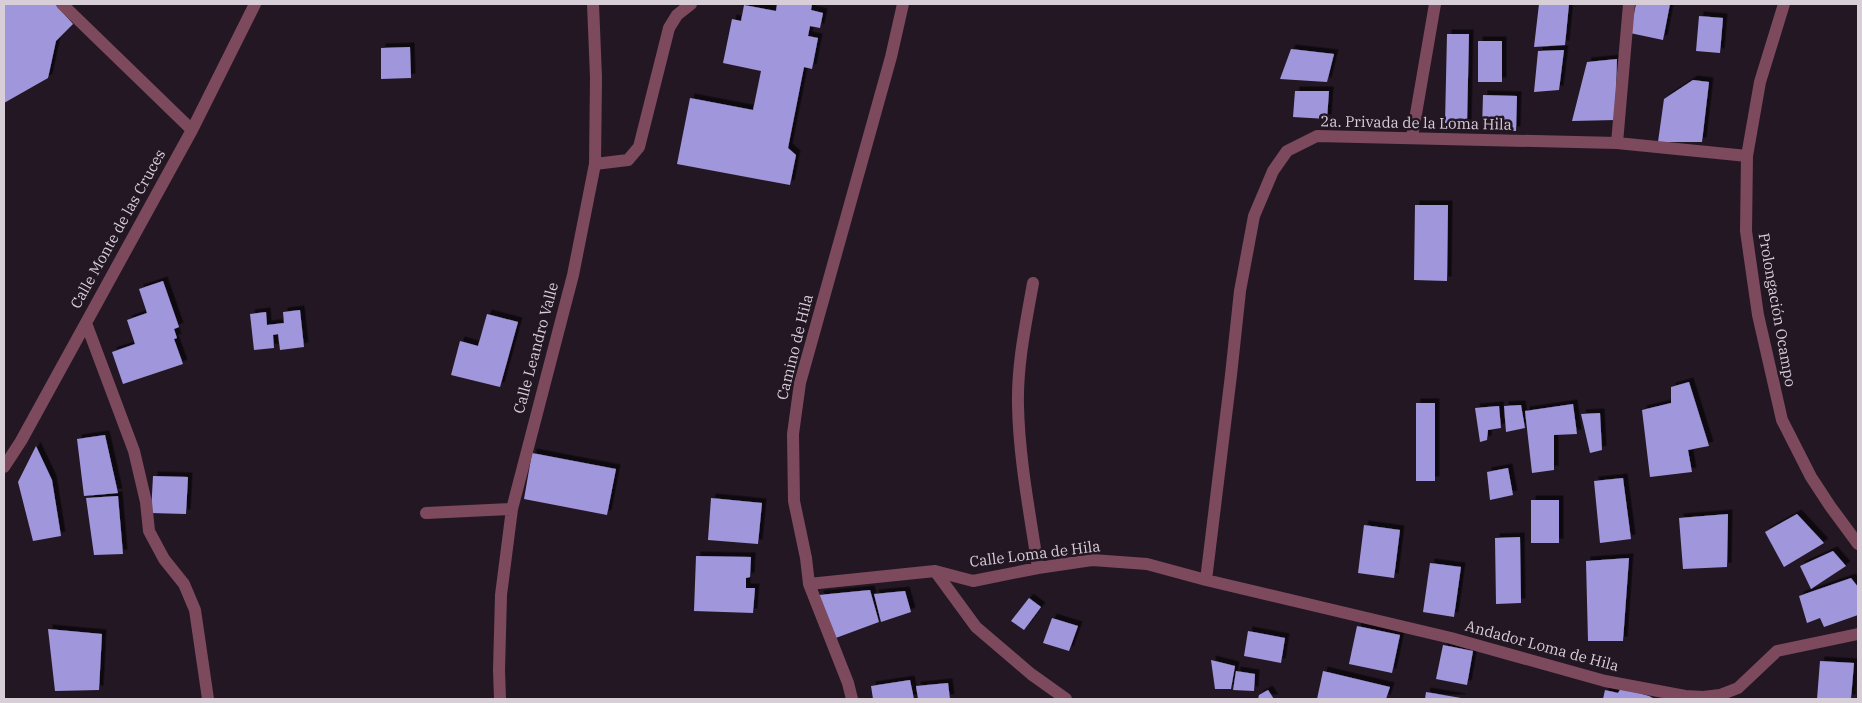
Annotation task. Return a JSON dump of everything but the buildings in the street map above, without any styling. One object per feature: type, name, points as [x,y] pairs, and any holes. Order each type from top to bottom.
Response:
[{"type":"street","points":[[62,4],[192,130]]},
{"type":"street","name":"Calle Monte de las Cruces","points":[[4,467],[21,441],[192,130],[255,4]]},
{"type":"street","name":"Calle Leandro Valle","points":[[500,699],[501,595],[512,509],[573,275],[595,164],[596,76],[593,4]]},
{"type":"street","points":[[595,164],[628,160],[640,147],[669,28],[677,15],[692,4]]},
{"type":"street","name":"Camino de Hila","points":[[852,699],[848,683],[808,584],[806,558],[794,501],[793,434],[800,384],[903,4]]},
{"type":"street","points":[[1412,137],[1435,4]]},
{"type":"street","points":[[1618,143],[1629,4]]},
{"type":"street","name":"Prolongación Ocampo","points":[[1784,4],[1760,82],[1747,156],[1746,231],[1758,315],[1782,420],[1811,477],[1858,544]]},
{"type":"street","name":"2a. Privada de la Loma Hila","points":[[1206,580],[1240,290],[1254,216],[1273,171],[1287,151],[1317,136],[1412,137],[1618,143],[1747,156]]},
{"type":"street","points":[[1033,283],[1021,350],[1018,404],[1024,470],[1038,568]]},
{"type":"street","points":[[86,323],[134,451],[146,502],[149,531],[164,559],[184,584],[195,610],[208,699]]},
{"type":"street","points":[[426,512],[512,509]]},
{"type":"street","name":"Calle Loma de Hila","points":[[808,584],[935,571],[973,581],[1038,568],[1092,560],[1147,564],[1206,580]]},
{"type":"street","points":[[935,571],[976,628],[1031,674],[1065,699]]},
{"type":"street","name":"Andador Loma de Hila","points":[[1206,580],[1451,638],[1605,681],[1685,696],[1704,697],[1720,695],[1738,688],[1777,651],[1858,634]]}]
